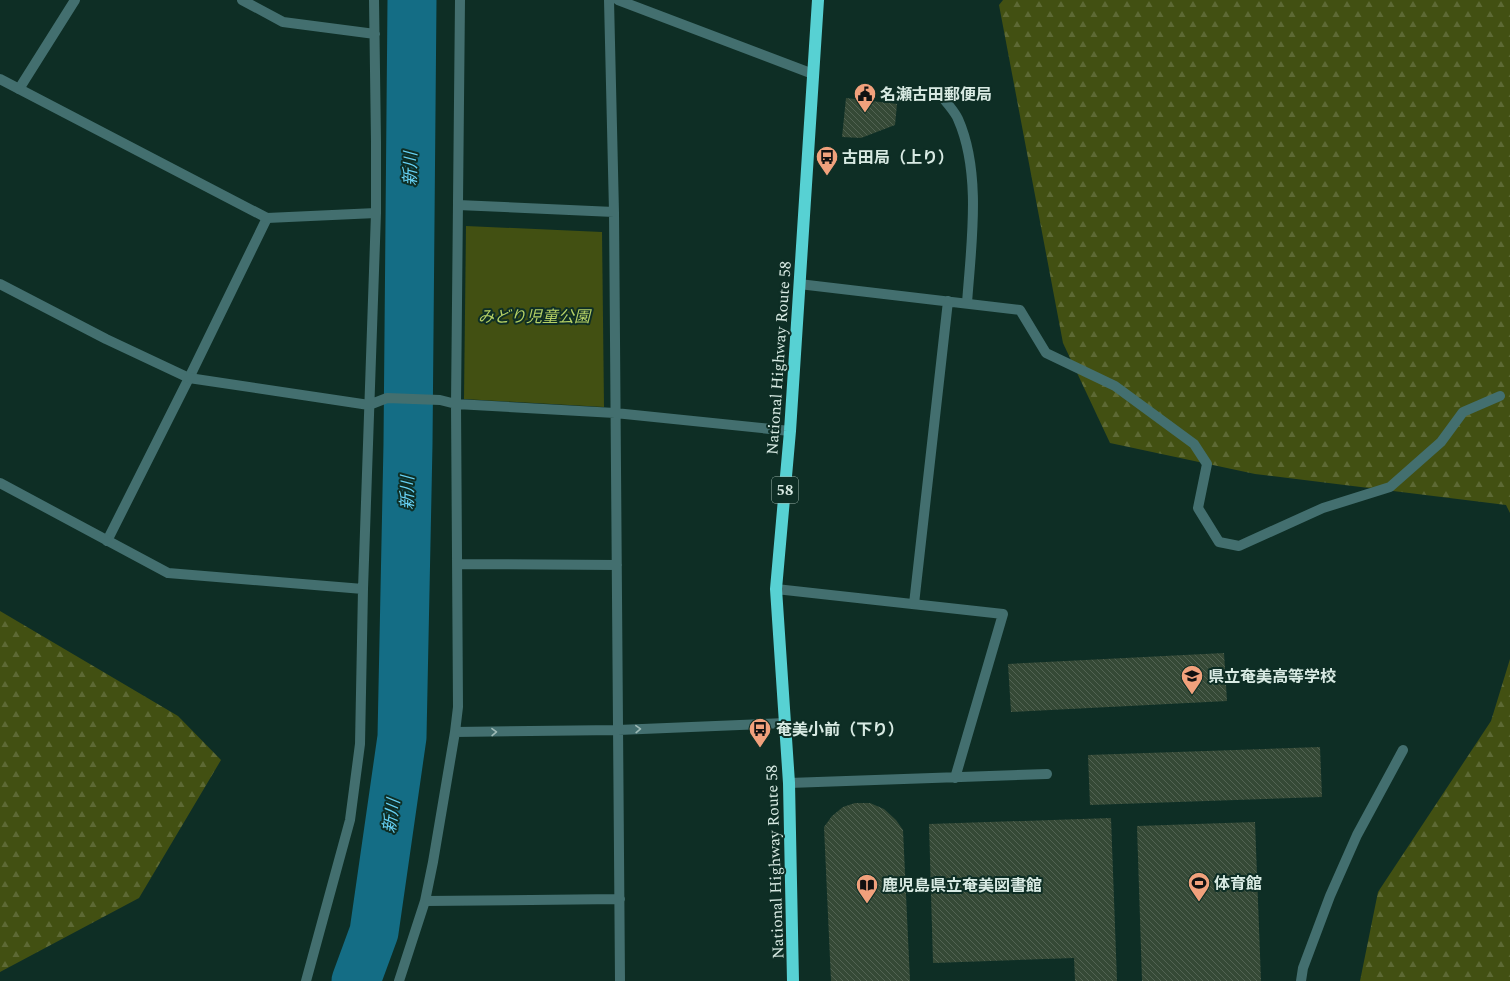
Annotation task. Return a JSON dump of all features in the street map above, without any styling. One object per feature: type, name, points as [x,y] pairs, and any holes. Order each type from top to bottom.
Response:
[{"type":"highway","name":"National Highway Route 58","points":[[793,981],[789,783],[776,589],[790,431],[818,0]]},
{"type":"street","points":[[19,89],[75,0]]},
{"type":"street","points":[[242,0],[283,22],[376,34]]},
{"type":"street","points":[[306,981],[350,820],[360,744],[363,589],[376,213],[376,34],[374,0]]},
{"type":"street","points":[[399,981],[424,901],[433,862],[458,707],[456,404],[460,0]]},
{"type":"street","points":[[609,0],[614,212],[620,981]]},
{"type":"street","points":[[618,0],[813,74]]},
{"type":"street","points":[[0,79],[267,218],[376,213]]},
{"type":"street","points":[[944,99],[958,119],[968,151],[974,211],[967,303]]},
{"type":"street","points":[[458,205],[614,212]]},
{"type":"street","points":[[107,540],[189,378],[267,218]]},
{"type":"street","points":[[0,284],[106,339],[189,378],[369,405],[387,398],[440,400],[456,404],[615,413],[790,431]]},
{"type":"street","points":[[799,284],[1020,310],[1046,353],[1115,386],[1194,444],[1207,464],[1198,508],[1219,542],[1239,546],[1323,508],[1390,487],[1440,442],[1463,412],[1500,396]]},
{"type":"street","points":[[914,604],[948,301]]},
{"type":"street","points":[[0,483],[168,573],[363,589]]},
{"type":"street","points":[[457,564],[617,565]]},
{"type":"street","points":[[776,589],[1003,614],[955,778]]},
{"type":"street","points":[[455,732],[618,730],[785,723]]},
{"type":"street","points":[[1301,981],[1303,968],[1330,896],[1357,835],[1403,750]]},
{"type":"street","points":[[789,783],[1047,774]]},
{"type":"street","points":[[424,901],[620,899]]},
{"type":"green space","points":[[1003,0],[1510,0],[1510,513],[1506,505],[1255,474],[1110,443],[1063,343],[999,5]]},
{"type":"green space","name":"みどり児童公園","points":[[466,226],[602,232],[604,407],[464,399]]},
{"type":"green space","points":[[0,611],[178,716],[221,760],[139,898],[0,972]]},
{"type":"green space","points":[[1510,659],[1510,981],[1360,981],[1378,892],[1491,721]]},
{"type":"building","points":[[846,98],[897,104],[895,125],[861,138],[842,137]]},
{"type":"building","points":[[1224,653],[1227,701],[1011,712],[1008,664]]},
{"type":"building","points":[[1320,747],[1322,797],[1090,805],[1088,755]]},
{"type":"building","name":"鹿児島県立奄美図書館","points":[[855,803],[870,803],[884,809],[896,820],[903,830],[910,981],[831,981],[824,827],[832,816],[843,807]]},
{"type":"building","points":[[1111,818],[1117,981],[1075,981],[1074,958],[933,963],[929,824]]},
{"type":"building","name":"体育館","points":[[1255,822],[1261,981],[1142,981],[1137,826]]},
{"type":"waterway","name":"新川","points":[[356,981],[374,932],[402,737],[408,444],[412,0]]},
{"type":"place","name":"名瀬古田郵便局","points":[[865,114]]},
{"type":"place","name":"古田局（上り）","points":[[827,176]]},
{"type":"place","name":"県立奄美高等学校","points":[[1192,696]]},
{"type":"place","name":"奄美小前（下り）","points":[[760,748]]},
{"type":"place","name":"体育館","points":[[1199,902]]},
{"type":"place","name":"鹿児島県立奄美図書館","points":[[867,904]]}]
